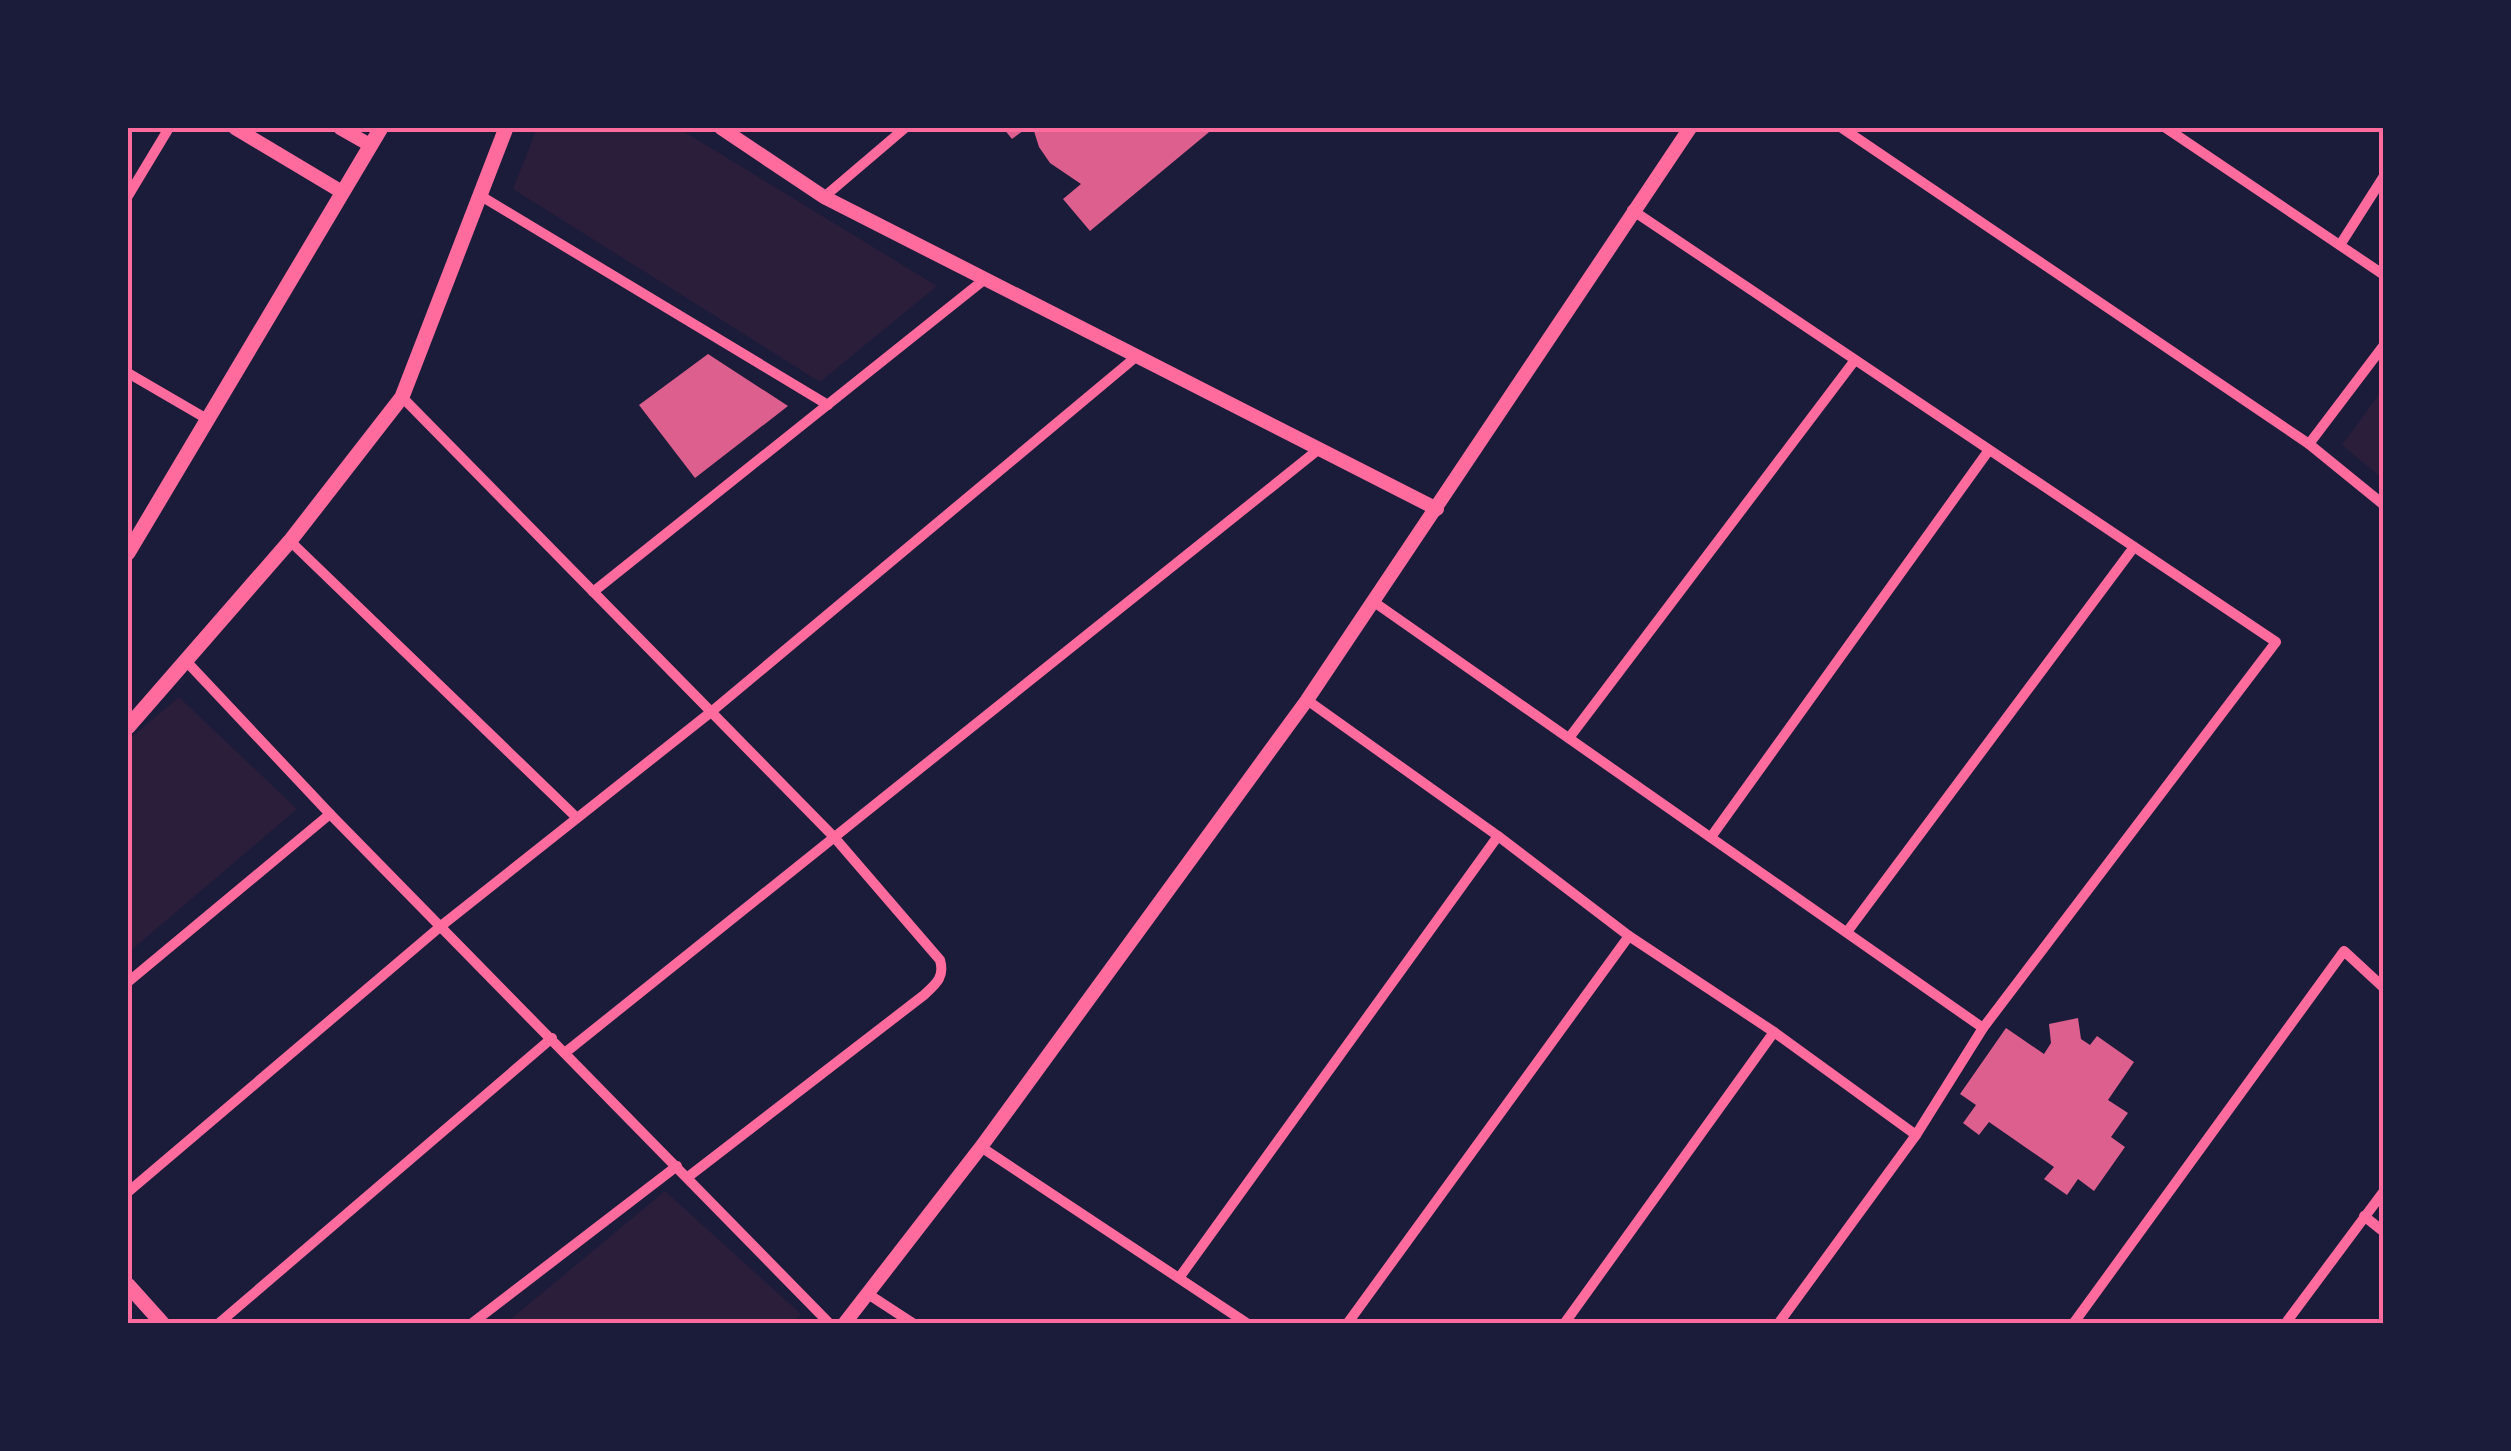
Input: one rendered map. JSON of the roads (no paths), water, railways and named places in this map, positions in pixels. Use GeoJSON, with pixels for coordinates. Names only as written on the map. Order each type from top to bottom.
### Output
{"type":"FeatureCollection","features":[{"type":"Feature","properties":{"kind":"main road"},"geometry":{"type":"LineString","coordinates":[[128,553],[381,128]]}},
{"type":"Feature","properties":{"kind":"main road"},"geometry":{"type":"LineString","coordinates":[[128,727],[290,541],[402,397],[506,128]]}},
{"type":"Feature","properties":{"kind":"main road"},"geometry":{"type":"LineString","coordinates":[[128,1286],[163,1324]]}},
{"type":"Feature","properties":{"kind":"street"},"geometry":{"type":"LineString","coordinates":[[128,196],[169,128]]}},
{"type":"Feature","properties":{"kind":"street"},"geometry":{"type":"LineString","coordinates":[[235,128],[342,192]]}},
{"type":"Feature","properties":{"kind":"street"},"geometry":{"type":"LineString","coordinates":[[340,128],[370,145]]}},
{"type":"Feature","properties":{"kind":"street"},"geometry":{"type":"LineString","coordinates":[[721,128],[824,197],[1436,509]]}},
{"type":"Feature","properties":{"kind":"street"},"geometry":{"type":"LineString","coordinates":[[824,197],[906,128]]}},
{"type":"Feature","properties":{"kind":"street"},"geometry":{"type":"LineString","coordinates":[[844,1324],[981,1147],[1307,700],[1690,128]]}},
{"type":"Feature","properties":{"kind":"street"},"geometry":{"type":"LineString","coordinates":[[1842,128],[2309,444],[2384,506]]}},
{"type":"Feature","properties":{"kind":"street"},"geometry":{"type":"LineString","coordinates":[[2166,128],[2384,275]]}},
{"type":"Feature","properties":{"kind":"street"},"geometry":{"type":"LineString","coordinates":[[2340,245],[2384,176]]}},
{"type":"Feature","properties":{"kind":"street"},"geometry":{"type":"LineString","coordinates":[[480,196],[828,404]]}},
{"type":"Feature","properties":{"kind":"street"},"geometry":{"type":"LineString","coordinates":[[1632,210],[2276,642],[1984,1028],[1916,1135],[1778,1324]]}},
{"type":"Feature","properties":{"kind":"street"},"geometry":{"type":"LineString","coordinates":[[593,592],[985,279]]}},
{"type":"Feature","properties":{"kind":"street"},"geometry":{"type":"LineString","coordinates":[[2309,444],[2384,346]]}},
{"type":"Feature","properties":{"kind":"street"},"geometry":{"type":"LineString","coordinates":[[128,1192],[442,926],[711,712],[1137,356]]}},
{"type":"Feature","properties":{"kind":"street"},"geometry":{"type":"LineString","coordinates":[[1569,738],[1855,360]]}},
{"type":"Feature","properties":{"kind":"street"},"geometry":{"type":"LineString","coordinates":[[128,373],[207,419]]}},
{"type":"Feature","properties":{"kind":"street"},"geometry":{"type":"LineString","coordinates":[[402,397],[834,837],[940,960],[943,970],[939,981],[688,1176]]}},
{"type":"Feature","properties":{"kind":"street"},"geometry":{"type":"LineString","coordinates":[[566,1052],[1319,449]]}},
{"type":"Feature","properties":{"kind":"street"},"geometry":{"type":"LineString","coordinates":[[1711,837],[1989,450]]}},
{"type":"Feature","properties":{"kind":"street"},"geometry":{"type":"LineString","coordinates":[[290,541],[576,817]]}},
{"type":"Feature","properties":{"kind":"street"},"geometry":{"type":"LineString","coordinates":[[1847,932],[2134,547]]}},
{"type":"Feature","properties":{"kind":"street"},"geometry":{"type":"LineString","coordinates":[[1374,602],[1984,1028]]}},
{"type":"Feature","properties":{"kind":"street"},"geometry":{"type":"LineString","coordinates":[[186,660],[330,814],[830,1324]]}},
{"type":"Feature","properties":{"kind":"street"},"geometry":{"type":"LineString","coordinates":[[1307,700],[1498,836],[1629,936],[1774,1032],[1916,1135]]}},
{"type":"Feature","properties":{"kind":"street"},"geometry":{"type":"LineString","coordinates":[[128,982],[330,814]]}},
{"type":"Feature","properties":{"kind":"street"},"geometry":{"type":"LineString","coordinates":[[1179,1278],[1498,836]]}},
{"type":"Feature","properties":{"kind":"street"},"geometry":{"type":"LineString","coordinates":[[1346,1324],[1629,936]]}},
{"type":"Feature","properties":{"kind":"street"},"geometry":{"type":"LineString","coordinates":[[2073,1324],[2344,951],[2384,988]]}},
{"type":"Feature","properties":{"kind":"street"},"geometry":{"type":"LineString","coordinates":[[1564,1324],[1774,1032]]}},
{"type":"Feature","properties":{"kind":"street"},"geometry":{"type":"LineString","coordinates":[[218,1324],[552,1038]]}},
{"type":"Feature","properties":{"kind":"street"},"geometry":{"type":"LineString","coordinates":[[981,1147],[1248,1324]]}},
{"type":"Feature","properties":{"kind":"street"},"geometry":{"type":"LineString","coordinates":[[471,1324],[677,1166]]}},
{"type":"Feature","properties":{"kind":"street"},"geometry":{"type":"LineString","coordinates":[[2285,1324],[2384,1190]]}},
{"type":"Feature","properties":{"kind":"street"},"geometry":{"type":"LineString","coordinates":[[2364,1216],[2384,1232]]}},
{"type":"Feature","properties":{"kind":"street"},"geometry":{"type":"LineString","coordinates":[[868,1294],[914,1324]]}}]}
